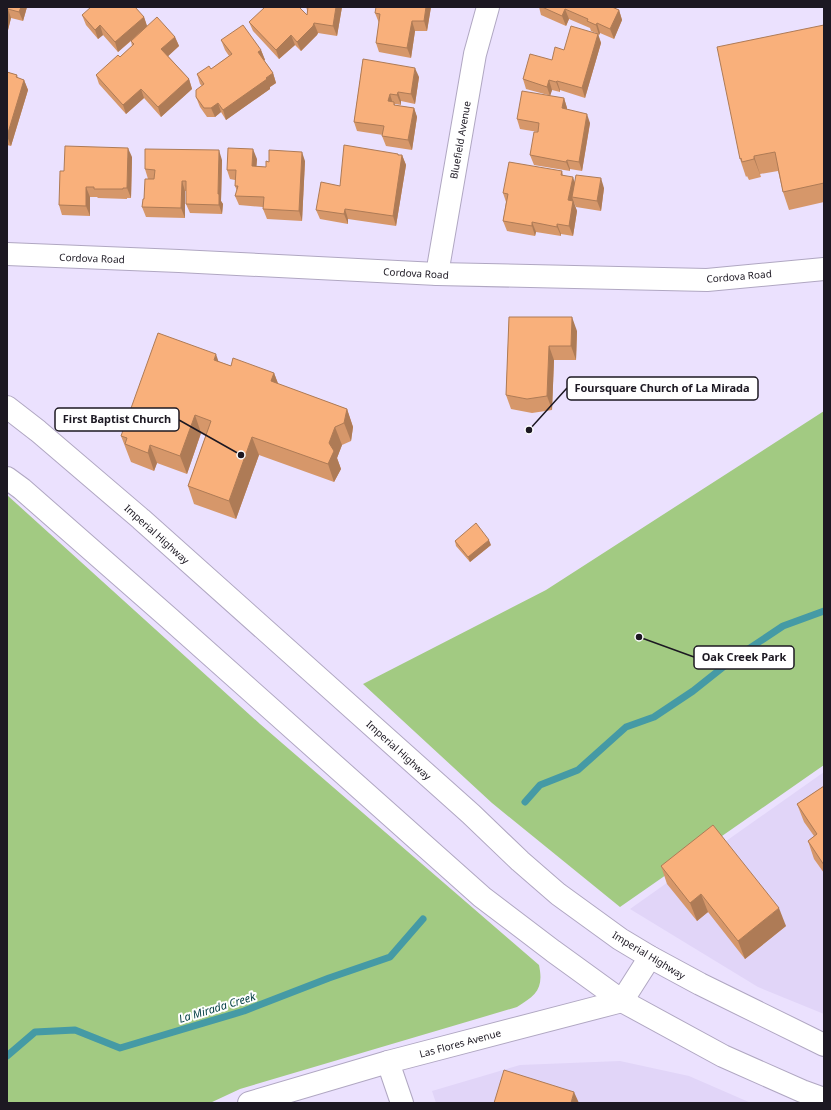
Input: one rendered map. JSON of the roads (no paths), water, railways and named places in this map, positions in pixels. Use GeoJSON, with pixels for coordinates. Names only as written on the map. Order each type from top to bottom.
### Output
{"type":"FeatureCollection","features":[{"type":"Feature","properties":{"kind":"main road","name":"Bluefield Avenue"},"geometry":{"type":"LineString","coordinates":[[437,274],[475,54],[488,7]]}},
{"type":"Feature","properties":{"kind":"main road","name":"Cordova Road"},"geometry":{"type":"LineString","coordinates":[[7,254],[437,274],[707,280],[824,268]]}},
{"type":"Feature","properties":{"kind":"main road","name":"Imperial Highway"},"geometry":{"type":"LineString","coordinates":[[7,407],[38,431],[140,519],[563,898],[620,939],[650,957],[700,984],[824,1045]]}},
{"type":"Feature","properties":{"kind":"main road"},"geometry":{"type":"LineString","coordinates":[[7,478],[22,489],[169,618],[482,898],[622,1001],[800,1097],[824,1099]]}},
{"type":"Feature","properties":{"kind":"main road"},"geometry":{"type":"LineString","coordinates":[[622,1001],[650,957]]}},
{"type":"Feature","properties":{"kind":"main road","name":"Las Flores Avenue"},"geometry":{"type":"LineString","coordinates":[[249,1103],[388,1062],[622,1001]]}},
{"type":"Feature","properties":{"kind":"main road"},"geometry":{"type":"LineString","coordinates":[[388,1062],[402,1103]]}},
{"type":"Feature","properties":{"kind":"waterway","name":"La Mirada Creek"},"geometry":{"type":"LineString","coordinates":[[525,802],[540,785],[578,770],[626,727],[654,717],[693,691],[732,660],[783,626],[824,611]]}},
{"type":"Feature","properties":{"kind":"waterway","name":"La Mirada Creek"},"geometry":{"type":"LineString","coordinates":[[7,1056],[35,1032],[75,1030],[120,1048],[244,1011],[329,978],[390,957],[423,919]]}},
{"type":"Feature","properties":{"kind":"place","name":"Foursquare Church of La Mirada"},"geometry":{"type":"Point","coordinates":[529,430]}},
{"type":"Feature","properties":{"kind":"place","name":"First Baptist Church"},"geometry":{"type":"Point","coordinates":[241,455]}},
{"type":"Feature","properties":{"kind":"place","name":"Oak Creek Park"},"geometry":{"type":"Point","coordinates":[639,637]}}]}
